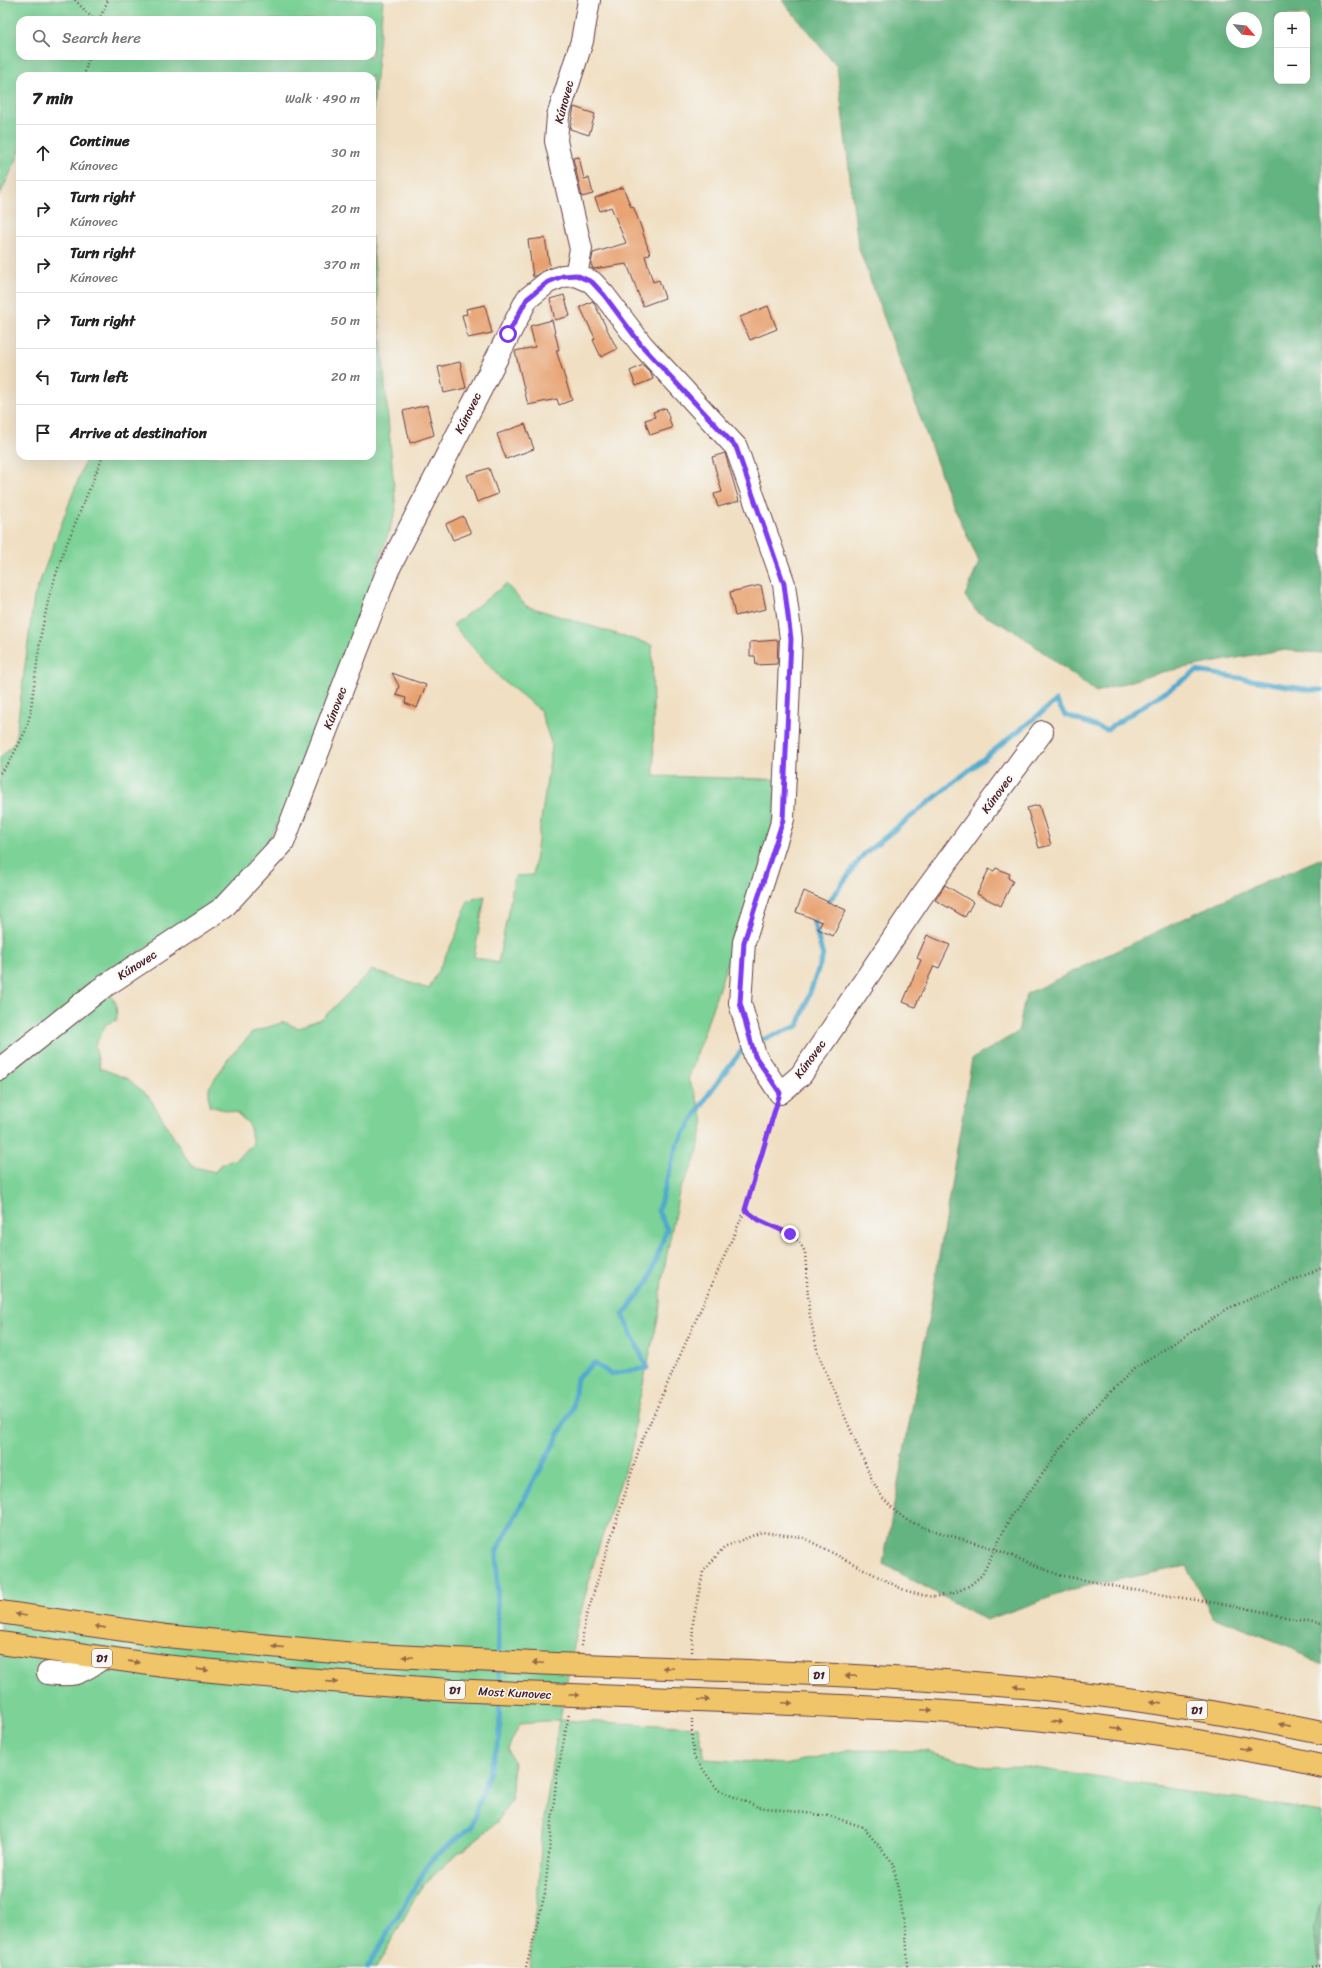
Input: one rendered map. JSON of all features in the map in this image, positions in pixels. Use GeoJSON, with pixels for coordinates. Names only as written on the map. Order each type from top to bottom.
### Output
{"type":"FeatureCollection","features":[{"type":"Feature","properties":{"kind":"highway","name":"D1"},"geometry":{"type":"LineString","coordinates":[[0,1612],[166,1636],[355,1654],[540,1664],[749,1671],[922,1680],[1072,1692],[1236,1716],[1322,1734]]}},
{"type":"Feature","properties":{"kind":"highway","name":"D1"},"geometry":{"type":"LineString","coordinates":[[0,1643],[103,1658]]}},
{"type":"Feature","properties":{"kind":"highway","name":"Most Kunovec"},"geometry":{"type":"LineString","coordinates":[[103,1658],[268,1677],[449,1690],[948,1712],[1078,1724],[1164,1735],[1322,1764]]}},
{"type":"Feature","properties":{"kind":"street","name":"Kúnovec"},"geometry":{"type":"LineString","coordinates":[[0,1069],[99,990],[223,908],[283,843],[388,570],[508,334],[527,299],[548,282],[563,276],[576,275],[581,249],[556,141],[558,116],[582,41],[588,0]]}},
{"type":"Feature","properties":{"kind":"street"},"geometry":{"type":"LineString","coordinates":[[576,275],[592,282],[604,295],[642,346],[736,447],[784,584],[791,639],[783,820],[744,942],[740,1003],[755,1056],[780,1093]]}},
{"type":"Feature","properties":{"kind":"street","name":"Kúnovec"},"geometry":{"type":"LineString","coordinates":[[780,1093],[801,1075],[921,897],[1042,732]]}},
{"type":"Feature","properties":{"kind":"street"},"geometry":{"type":"LineString","coordinates":[[48,1674],[67,1676],[74,1675],[103,1658]]}},
{"type":"Feature","properties":{"kind":"path"},"geometry":{"type":"LineString","coordinates":[[75,0],[90,16]]}},
{"type":"Feature","properties":{"kind":"path"},"geometry":{"type":"LineString","coordinates":[[101,16],[108,0]]}},
{"type":"Feature","properties":{"kind":"path"},"geometry":{"type":"LineString","coordinates":[[85,72],[88,60]]}},
{"type":"Feature","properties":{"kind":"path"},"geometry":{"type":"LineString","coordinates":[[0,773],[10,761],[25,732],[30,715],[41,634],[49,598],[64,554],[101,460]]}},
{"type":"Feature","properties":{"kind":"path"},"geometry":{"type":"LineString","coordinates":[[581,1649],[586,1618],[641,1443],[745,1210],[780,1093]]}},
{"type":"Feature","properties":{"kind":"path"},"geometry":{"type":"LineString","coordinates":[[745,1210],[759,1220],[790,1234],[800,1243],[805,1252],[809,1312],[818,1354],[867,1471],[883,1498],[896,1512],[907,1520],[924,1528],[996,1549],[1059,1575],[1150,1593],[1236,1606],[1322,1625]]}},
{"type":"Feature","properties":{"kind":"path"},"geometry":{"type":"LineString","coordinates":[[996,1549],[1010,1518],[1083,1419],[1135,1368],[1229,1308],[1322,1268]]}},
{"type":"Feature","properties":{"kind":"path"},"geometry":{"type":"LineString","coordinates":[[526,1968],[545,1893],[556,1781],[569,1711]]}},
{"type":"Feature","properties":{"kind":"path"},"geometry":{"type":"LineString","coordinates":[[1311,1967],[1322,1967]]}},
{"type":"Feature","properties":{"kind":"green space"},"geometry":{"type":"Polygon","coordinates":[[[0,0],[383,0],[376,77],[376,72],[16,72],[16,161],[0,195],[0,0]]]}},
{"type":"Feature","properties":{"kind":"green space"},"geometry":{"type":"Polygon","coordinates":[[[782,0],[1322,0],[1322,653],[1280,650],[1162,672],[1096,692],[1015,631],[977,612],[965,596],[979,562],[946,488],[858,246],[837,67],[782,0]]]}},
{"type":"Feature","properties":{"kind":"green space"},"geometry":{"type":"Polygon","coordinates":[[[376,282],[396,510],[326,721],[275,829],[254,864],[222,896],[98,980],[116,1003],[117,1020],[106,1024],[95,1046],[100,1068],[128,1079],[150,1098],[191,1166],[215,1172],[221,1164],[236,1159],[253,1144],[249,1124],[237,1113],[209,1106],[209,1088],[228,1059],[253,1032],[284,1022],[298,1028],[323,1018],[372,970],[429,989],[456,935],[468,900],[485,896],[474,957],[498,963],[515,876],[533,875],[552,746],[540,710],[500,678],[453,625],[506,584],[526,606],[652,645],[654,776],[799,780],[725,970],[688,1080],[695,1093],[704,1121],[696,1158],[679,1192],[662,1280],[659,1314],[635,1419],[634,1442],[595,1558],[575,1635],[560,1720],[698,1727],[705,1759],[784,1764],[852,1750],[926,1751],[987,1767],[1023,1766],[1322,1812],[1322,1902],[1313,1930],[1322,1968],[529,1968],[537,1903],[542,1832],[559,1720],[520,1723],[508,1749],[514,1763],[511,1800],[496,1823],[448,1862],[422,1886],[376,1968],[0,1968],[0,758],[15,742],[34,597],[85,460],[376,460],[376,282]]]}},
{"type":"Feature","properties":{"kind":"green space"},"geometry":{"type":"Polygon","coordinates":[[[1322,858],[1322,1666],[1293,1648],[1213,1617],[1187,1566],[1077,1588],[986,1620],[883,1564],[927,1328],[972,1059],[1018,1032],[1026,994],[1221,901],[1322,858]]]}},
{"type":"Feature","properties":{"kind":"green space"},"geometry":{"type":"Polygon","coordinates":[[[1322,1902],[1322,1962],[1313,1930],[1322,1902]]]}},
{"type":"Feature","properties":{"kind":"building"},"geometry":{"type":"Polygon","coordinates":[[[574,107],[595,114],[589,135],[570,129],[574,107]]]}},
{"type":"Feature","properties":{"kind":"building"},"geometry":{"type":"Polygon","coordinates":[[[579,157],[584,179],[589,178],[593,194],[582,197],[573,158],[579,157]]]}},
{"type":"Feature","properties":{"kind":"building"},"geometry":{"type":"Polygon","coordinates":[[[623,187],[631,207],[633,206],[650,254],[645,256],[653,282],[659,280],[665,298],[643,306],[627,264],[593,269],[591,264],[593,253],[626,243],[611,207],[600,211],[595,198],[623,187]]]}},
{"type":"Feature","properties":{"kind":"building"},"geometry":{"type":"Polygon","coordinates":[[[545,238],[550,268],[533,277],[528,240],[545,238]]]}},
{"type":"Feature","properties":{"kind":"building"},"geometry":{"type":"Polygon","coordinates":[[[564,295],[570,316],[555,320],[550,299],[564,295]]]}},
{"type":"Feature","properties":{"kind":"building"},"geometry":{"type":"Polygon","coordinates":[[[593,301],[617,349],[601,357],[593,340],[595,338],[580,307],[593,301]]]}},
{"type":"Feature","properties":{"kind":"building"},"geometry":{"type":"Polygon","coordinates":[[[485,305],[492,333],[468,338],[462,315],[467,314],[466,309],[485,305]]]}},
{"type":"Feature","properties":{"kind":"building"},"geometry":{"type":"Polygon","coordinates":[[[768,306],[777,329],[750,340],[740,317],[768,306]]]}},
{"type":"Feature","properties":{"kind":"building"},"geometry":{"type":"Polygon","coordinates":[[[552,320],[559,350],[556,350],[572,400],[559,405],[557,399],[528,405],[515,351],[535,347],[530,326],[552,320]]]}},
{"type":"Feature","properties":{"kind":"building"},"geometry":{"type":"Polygon","coordinates":[[[460,362],[466,388],[444,393],[438,367],[460,362]]]}},
{"type":"Feature","properties":{"kind":"building"},"geometry":{"type":"Polygon","coordinates":[[[643,365],[650,372],[653,379],[636,386],[630,371],[643,365]]]}},
{"type":"Feature","properties":{"kind":"building"},"geometry":{"type":"Polygon","coordinates":[[[427,405],[434,435],[410,443],[403,411],[427,405]]]}},
{"type":"Feature","properties":{"kind":"building"},"geometry":{"type":"Polygon","coordinates":[[[666,408],[672,428],[650,435],[645,420],[655,417],[653,412],[666,408]]]}},
{"type":"Feature","properties":{"kind":"building"},"geometry":{"type":"Polygon","coordinates":[[[525,424],[534,449],[506,459],[497,434],[525,424]]]}},
{"type":"Feature","properties":{"kind":"building"},"geometry":{"type":"Polygon","coordinates":[[[725,453],[739,501],[718,507],[714,494],[722,492],[712,457],[725,453]]]}},
{"type":"Feature","properties":{"kind":"building"},"geometry":{"type":"Polygon","coordinates":[[[489,468],[498,494],[477,502],[467,475],[489,468]]]}},
{"type":"Feature","properties":{"kind":"building"},"geometry":{"type":"Polygon","coordinates":[[[463,516],[471,533],[453,540],[446,524],[463,516]]]}},
{"type":"Feature","properties":{"kind":"building"},"geometry":{"type":"Polygon","coordinates":[[[761,585],[766,609],[735,616],[730,592],[761,585]]]}},
{"type":"Feature","properties":{"kind":"building"},"geometry":{"type":"Polygon","coordinates":[[[778,640],[777,664],[756,665],[755,656],[750,656],[750,642],[778,640]]]}},
{"type":"Feature","properties":{"kind":"building"},"geometry":{"type":"Polygon","coordinates":[[[392,673],[426,685],[417,708],[405,703],[406,698],[396,695],[399,686],[392,673]]]}},
{"type":"Feature","properties":{"kind":"building"},"geometry":{"type":"Polygon","coordinates":[[[1039,805],[1051,845],[1039,848],[1027,808],[1039,805]]]}},
{"type":"Feature","properties":{"kind":"building"},"geometry":{"type":"Polygon","coordinates":[[[996,868],[1010,874],[1008,878],[1013,881],[1001,906],[977,894],[989,869],[994,871],[996,868]]]}},
{"type":"Feature","properties":{"kind":"building"},"geometry":{"type":"Polygon","coordinates":[[[945,885],[973,902],[965,917],[935,900],[945,885]]]}},
{"type":"Feature","properties":{"kind":"building"},"geometry":{"type":"Polygon","coordinates":[[[804,891],[846,910],[833,936],[818,929],[822,922],[796,912],[804,891]]]}},
{"type":"Feature","properties":{"kind":"building"},"geometry":{"type":"Polygon","coordinates":[[[927,935],[950,945],[939,968],[934,966],[915,1007],[903,1002],[921,960],[917,958],[927,935]]]}},
{"type":"Feature","properties":{"kind":"waterway"},"geometry":{"type":"LineString","coordinates":[[825,907],[864,854],[1056,701],[1065,715],[1106,730],[1197,671],[1311,690],[1322,690]]}},
{"type":"Feature","properties":{"kind":"waterway"},"geometry":{"type":"LineString","coordinates":[[756,1042],[798,1026],[823,956],[814,923],[819,915]]}},
{"type":"Feature","properties":{"kind":"waterway"},"geometry":{"type":"LineString","coordinates":[[498,1655],[497,1550],[573,1408],[577,1378],[594,1363],[611,1374],[647,1368],[623,1315],[648,1282],[667,1229],[658,1211],[677,1145],[710,1092],[746,1045]]}},
{"type":"Feature","properties":{"kind":"waterway"},"geometry":{"type":"LineString","coordinates":[[499,1665],[499,1687]]}},
{"type":"Feature","properties":{"kind":"waterway"},"geometry":{"type":"LineString","coordinates":[[367,1968],[431,1860],[471,1827],[500,1738],[499,1697]]}},
{"type":"Feature","properties":{"kind":"route"},"geometry":{"type":"LineString","coordinates":[[508,334],[527,299],[548,282],[563,276],[576,275],[592,282],[604,295],[642,346],[736,447],[784,584],[791,639],[783,820],[744,942],[740,1003],[755,1056],[780,1093],[745,1210],[759,1220],[790,1234]]}}]}
